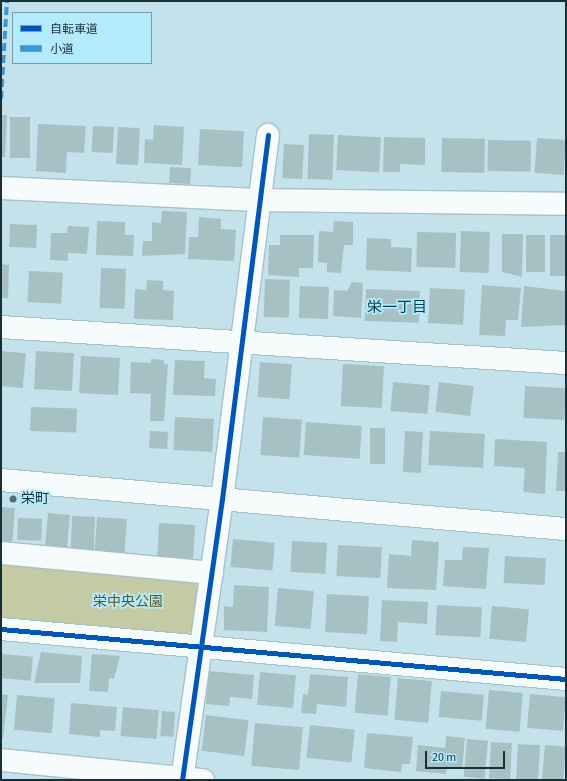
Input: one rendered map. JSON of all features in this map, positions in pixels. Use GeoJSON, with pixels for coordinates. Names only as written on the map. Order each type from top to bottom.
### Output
{"type":"FeatureCollection","features":[{"type":"Feature","properties":{"kind":"street"},"geometry":{"type":"LineString","coordinates":[[1,760],[189,779],[201,648],[222,499],[240,342],[268,135]]}},
{"type":"Feature","properties":{"kind":"street"},"geometry":{"type":"LineString","coordinates":[[1,188],[258,200],[566,204]]}},
{"type":"Feature","properties":{"kind":"street"},"geometry":{"type":"LineString","coordinates":[[1,327],[566,363]]}},
{"type":"Feature","properties":{"kind":"street"},"geometry":{"type":"LineString","coordinates":[[1,480],[566,529]]}},
{"type":"Feature","properties":{"kind":"street"},"geometry":{"type":"LineString","coordinates":[[1,553],[212,573]]}},
{"type":"Feature","properties":{"kind":"street"},"geometry":{"type":"LineString","coordinates":[[1,629],[201,648],[566,679]]}},
{"type":"Feature","properties":{"kind":"green space","name":"栄中央公園"},"geometry":{"type":"Polygon","coordinates":[[[1,560],[199,578],[195,626],[184,638],[1,621],[1,560]]]}},
{"type":"Feature","properties":{"kind":"building"},"geometry":{"type":"Polygon","coordinates":[[[1,115],[7,115],[5,157],[1,157],[1,115]]]}},
{"type":"Feature","properties":{"kind":"building"},"geometry":{"type":"Polygon","coordinates":[[[10,117],[30,117],[30,158],[10,158],[10,117]]]}},
{"type":"Feature","properties":{"kind":"building"},"geometry":{"type":"Polygon","coordinates":[[[38,124],[86,126],[84,153],[67,152],[66,173],[36,171],[38,124]]]}},
{"type":"Feature","properties":{"kind":"building"},"geometry":{"type":"Polygon","coordinates":[[[154,125],[184,127],[182,165],[144,163],[145,139],[153,140],[154,125]]]}},
{"type":"Feature","properties":{"kind":"building"},"geometry":{"type":"Polygon","coordinates":[[[93,126],[114,127],[113,153],[92,152],[93,126]]]}},
{"type":"Feature","properties":{"kind":"building"},"geometry":{"type":"Polygon","coordinates":[[[118,127],[140,128],[138,165],[116,164],[118,127]]]}},
{"type":"Feature","properties":{"kind":"building"},"geometry":{"type":"Polygon","coordinates":[[[200,129],[244,131],[242,167],[198,165],[200,129]]]}},
{"type":"Feature","properties":{"kind":"building"},"geometry":{"type":"Polygon","coordinates":[[[309,134],[334,135],[332,180],[307,179],[309,134]]]}},
{"type":"Feature","properties":{"kind":"building"},"geometry":{"type":"Polygon","coordinates":[[[338,135],[381,137],[379,172],[336,170],[338,135]]]}},
{"type":"Feature","properties":{"kind":"building"},"geometry":{"type":"Polygon","coordinates":[[[384,137],[425,138],[425,165],[400,164],[400,172],[383,172],[384,137]]]}},
{"type":"Feature","properties":{"kind":"building"},"geometry":{"type":"Polygon","coordinates":[[[442,138],[485,139],[484,173],[441,172],[442,138]]]}},
{"type":"Feature","properties":{"kind":"building"},"geometry":{"type":"Polygon","coordinates":[[[537,138],[566,140],[563,175],[535,173],[537,138]]]}},
{"type":"Feature","properties":{"kind":"building"},"geometry":{"type":"Polygon","coordinates":[[[488,140],[531,141],[530,172],[487,171],[488,140]]]}},
{"type":"Feature","properties":{"kind":"building"},"geometry":{"type":"Polygon","coordinates":[[[284,144],[304,145],[302,179],[282,178],[284,144]]]}},
{"type":"Feature","properties":{"kind":"building"},"geometry":{"type":"Polygon","coordinates":[[[170,167],[191,168],[190,184],[169,183],[170,167]]]}},
{"type":"Feature","properties":{"kind":"building"},"geometry":{"type":"Polygon","coordinates":[[[162,211],[187,212],[185,254],[142,256],[143,241],[152,241],[152,222],[161,223],[162,211]]]}},
{"type":"Feature","properties":{"kind":"building"},"geometry":{"type":"Polygon","coordinates":[[[199,217],[221,219],[221,229],[236,230],[234,261],[188,259],[189,237],[198,237],[199,217]]]}},
{"type":"Feature","properties":{"kind":"building"},"geometry":{"type":"Polygon","coordinates":[[[97,221],[125,222],[125,235],[134,235],[133,256],[96,255],[97,221]]]}},
{"type":"Feature","properties":{"kind":"building"},"geometry":{"type":"Polygon","coordinates":[[[334,221],[353,222],[353,245],[344,245],[341,273],[327,272],[327,263],[318,262],[319,231],[333,232],[334,221]]]}},
{"type":"Feature","properties":{"kind":"building"},"geometry":{"type":"Polygon","coordinates":[[[10,224],[37,225],[36,248],[9,247],[10,224]]]}},
{"type":"Feature","properties":{"kind":"building"},"geometry":{"type":"Polygon","coordinates":[[[68,226],[89,227],[87,254],[68,253],[68,261],[50,260],[51,233],[67,233],[68,226]]]}},
{"type":"Feature","properties":{"kind":"building"},"geometry":{"type":"Polygon","coordinates":[[[461,231],[490,232],[489,273],[460,272],[461,231]]]}},
{"type":"Feature","properties":{"kind":"building"},"geometry":{"type":"Polygon","coordinates":[[[417,232],[456,233],[455,268],[416,267],[417,232]]]}},
{"type":"Feature","properties":{"kind":"building"},"geometry":{"type":"Polygon","coordinates":[[[502,234],[523,234],[522,277],[502,272],[502,234]]]}},
{"type":"Feature","properties":{"kind":"building"},"geometry":{"type":"Polygon","coordinates":[[[280,235],[314,235],[313,268],[299,268],[299,277],[268,275],[269,245],[280,245],[280,235]]]}},
{"type":"Feature","properties":{"kind":"building"},"geometry":{"type":"Polygon","coordinates":[[[526,235],[545,235],[545,272],[526,272],[526,235]]]}},
{"type":"Feature","properties":{"kind":"building"},"geometry":{"type":"Polygon","coordinates":[[[550,235],[566,235],[566,276],[550,276],[550,235]]]}},
{"type":"Feature","properties":{"kind":"building"},"geometry":{"type":"Polygon","coordinates":[[[367,238],[391,239],[391,247],[412,248],[411,272],[366,270],[367,238]]]}},
{"type":"Feature","properties":{"kind":"building"},"geometry":{"type":"Polygon","coordinates":[[[1,264],[9,265],[8,298],[1,298],[1,264]]]}},
{"type":"Feature","properties":{"kind":"building"},"geometry":{"type":"Polygon","coordinates":[[[101,268],[126,269],[125,309],[100,308],[101,268]]]}},
{"type":"Feature","properties":{"kind":"building"},"geometry":{"type":"Polygon","coordinates":[[[29,271],[63,273],[61,304],[27,302],[29,271]]]}},
{"type":"Feature","properties":{"kind":"building"},"geometry":{"type":"Polygon","coordinates":[[[265,279],[290,280],[289,318],[264,317],[265,279]]]}},
{"type":"Feature","properties":{"kind":"building"},"geometry":{"type":"Polygon","coordinates":[[[147,280],[163,281],[163,290],[174,291],[173,320],[134,319],[135,289],[146,290],[147,280]]]}},
{"type":"Feature","properties":{"kind":"building"},"geometry":{"type":"Polygon","coordinates":[[[352,282],[363,283],[361,318],[333,316],[334,290],[347,291],[352,282]]]}},
{"type":"Feature","properties":{"kind":"building"},"geometry":{"type":"Polygon","coordinates":[[[482,285],[521,288],[518,320],[506,320],[505,336],[479,335],[482,285]]]}},
{"type":"Feature","properties":{"kind":"building"},"geometry":{"type":"Polygon","coordinates":[[[300,286],[329,287],[328,319],[299,318],[300,286]]]}},
{"type":"Feature","properties":{"kind":"building"},"geometry":{"type":"Polygon","coordinates":[[[524,286],[566,291],[566,325],[521,327],[524,286]]]}},
{"type":"Feature","properties":{"kind":"building"},"geometry":{"type":"Polygon","coordinates":[[[430,288],[465,290],[463,325],[428,323],[430,288]]]}},
{"type":"Feature","properties":{"kind":"building"},"geometry":{"type":"Polygon","coordinates":[[[366,289],[420,291],[419,323],[365,321],[366,289]]]}},
{"type":"Feature","properties":{"kind":"building"},"geometry":{"type":"Polygon","coordinates":[[[1,351],[26,353],[23,388],[1,386],[1,351]]]}},
{"type":"Feature","properties":{"kind":"building"},"geometry":{"type":"Polygon","coordinates":[[[36,351],[74,353],[72,391],[34,389],[36,351]]]}},
{"type":"Feature","properties":{"kind":"building"},"geometry":{"type":"Polygon","coordinates":[[[81,356],[120,358],[118,395],[79,393],[81,356]]]}},
{"type":"Feature","properties":{"kind":"building"},"geometry":{"type":"Polygon","coordinates":[[[151,359],[164,360],[164,364],[168,364],[164,421],[150,421],[151,394],[130,393],[131,362],[151,363],[151,359]]]}},
{"type":"Feature","properties":{"kind":"building"},"geometry":{"type":"Polygon","coordinates":[[[175,360],[205,361],[204,378],[216,379],[215,396],[173,395],[175,360]]]}},
{"type":"Feature","properties":{"kind":"building"},"geometry":{"type":"Polygon","coordinates":[[[260,362],[292,364],[289,399],[258,397],[260,362]]]}},
{"type":"Feature","properties":{"kind":"building"},"geometry":{"type":"Polygon","coordinates":[[[343,364],[384,366],[382,408],[341,406],[343,364]]]}},
{"type":"Feature","properties":{"kind":"building"},"geometry":{"type":"Polygon","coordinates":[[[393,382],[430,385],[427,414],[390,411],[393,382]]]}},
{"type":"Feature","properties":{"kind":"building"},"geometry":{"type":"Polygon","coordinates":[[[439,382],[474,386],[470,416],[435,412],[439,382]]]}},
{"type":"Feature","properties":{"kind":"building"},"geometry":{"type":"Polygon","coordinates":[[[525,386],[566,388],[564,420],[523,418],[525,386]]]}},
{"type":"Feature","properties":{"kind":"building"},"geometry":{"type":"Polygon","coordinates":[[[31,407],[77,409],[76,433],[30,431],[31,407]]]}},
{"type":"Feature","properties":{"kind":"building"},"geometry":{"type":"Polygon","coordinates":[[[175,417],[214,419],[212,452],[173,450],[175,417]]]}},
{"type":"Feature","properties":{"kind":"building"},"geometry":{"type":"Polygon","coordinates":[[[263,417],[302,420],[299,458],[260,455],[263,417]]]}},
{"type":"Feature","properties":{"kind":"building"},"geometry":{"type":"Polygon","coordinates":[[[306,422],[362,426],[360,459],[304,455],[306,422]]]}},
{"type":"Feature","properties":{"kind":"building"},"geometry":{"type":"Polygon","coordinates":[[[370,428],[385,428],[385,464],[370,464],[370,428]]]}},
{"type":"Feature","properties":{"kind":"building"},"geometry":{"type":"Polygon","coordinates":[[[150,431],[168,432],[167,449],[149,448],[150,431]]]}},
{"type":"Feature","properties":{"kind":"building"},"geometry":{"type":"Polygon","coordinates":[[[405,431],[423,432],[421,473],[403,472],[405,431]]]}},
{"type":"Feature","properties":{"kind":"building"},"geometry":{"type":"Polygon","coordinates":[[[430,431],[485,434],[483,468],[428,465],[430,431]]]}},
{"type":"Feature","properties":{"kind":"building"},"geometry":{"type":"Polygon","coordinates":[[[495,439],[547,442],[545,494],[523,492],[525,468],[494,466],[495,439]]]}},
{"type":"Feature","properties":{"kind":"building"},"geometry":{"type":"Polygon","coordinates":[[[558,452],[566,452],[566,491],[556,491],[558,452]]]}},
{"type":"Feature","properties":{"kind":"building"},"geometry":{"type":"Polygon","coordinates":[[[1,507],[15,508],[12,545],[1,544],[1,507]]]}},
{"type":"Feature","properties":{"kind":"building"},"geometry":{"type":"Polygon","coordinates":[[[48,513],[70,515],[67,550],[45,548],[48,513]]]}},
{"type":"Feature","properties":{"kind":"building"},"geometry":{"type":"Polygon","coordinates":[[[72,516],[95,517],[94,552],[71,551],[72,516]]]}},
{"type":"Feature","properties":{"kind":"building"},"geometry":{"type":"Polygon","coordinates":[[[97,517],[127,519],[124,554],[95,552],[97,517]]]}},
{"type":"Feature","properties":{"kind":"building"},"geometry":{"type":"Polygon","coordinates":[[[18,518],[42,519],[41,541],[17,540],[18,518]]]}},
{"type":"Feature","properties":{"kind":"building"},"geometry":{"type":"Polygon","coordinates":[[[159,523],[195,525],[193,559],[157,557],[159,523]]]}},
{"type":"Feature","properties":{"kind":"building"},"geometry":{"type":"Polygon","coordinates":[[[233,539],[275,543],[272,571],[231,567],[233,539]]]}},
{"type":"Feature","properties":{"kind":"building"},"geometry":{"type":"Polygon","coordinates":[[[412,540],[439,542],[436,590],[387,588],[389,554],[411,556],[412,540]]]}},
{"type":"Feature","properties":{"kind":"building"},"geometry":{"type":"Polygon","coordinates":[[[292,541],[327,543],[325,574],[290,572],[292,541]]]}},
{"type":"Feature","properties":{"kind":"building"},"geometry":{"type":"Polygon","coordinates":[[[338,545],[382,547],[380,578],[336,576],[338,545]]]}},
{"type":"Feature","properties":{"kind":"building"},"geometry":{"type":"Polygon","coordinates":[[[463,547],[489,548],[486,589],[443,586],[445,560],[462,560],[463,547]]]}},
{"type":"Feature","properties":{"kind":"building"},"geometry":{"type":"Polygon","coordinates":[[[505,556],[546,558],[545,585],[504,583],[505,556]]]}},
{"type":"Feature","properties":{"kind":"building"},"geometry":{"type":"Polygon","coordinates":[[[234,585],[269,587],[267,632],[224,630],[224,606],[233,607],[234,585]]]}},
{"type":"Feature","properties":{"kind":"building"},"geometry":{"type":"Polygon","coordinates":[[[278,588],[314,591],[311,629],[275,626],[278,588]]]}},
{"type":"Feature","properties":{"kind":"building"},"geometry":{"type":"Polygon","coordinates":[[[327,594],[369,596],[367,634],[325,632],[327,594]]]}},
{"type":"Feature","properties":{"kind":"building"},"geometry":{"type":"Polygon","coordinates":[[[382,600],[428,602],[427,624],[398,622],[397,642],[380,641],[382,600]]]}},
{"type":"Feature","properties":{"kind":"building"},"geometry":{"type":"Polygon","coordinates":[[[437,605],[482,607],[480,637],[435,635],[437,605]]]}},
{"type":"Feature","properties":{"kind":"building"},"geometry":{"type":"Polygon","coordinates":[[[492,606],[529,609],[526,642],[489,639],[492,606]]]}},
{"type":"Feature","properties":{"kind":"building"},"geometry":{"type":"Polygon","coordinates":[[[41,652],[82,656],[80,683],[34,683],[41,652]]]}},
{"type":"Feature","properties":{"kind":"building"},"geometry":{"type":"Polygon","coordinates":[[[1,654],[33,657],[31,681],[1,678],[1,654]]]}},
{"type":"Feature","properties":{"kind":"building"},"geometry":{"type":"Polygon","coordinates":[[[92,654],[120,656],[114,679],[109,678],[108,692],[89,691],[92,654]]]}},
{"type":"Feature","properties":{"kind":"building"},"geometry":{"type":"Polygon","coordinates":[[[209,671],[254,675],[252,699],[230,697],[229,706],[206,704],[209,671]]]}},
{"type":"Feature","properties":{"kind":"building"},"geometry":{"type":"Polygon","coordinates":[[[260,672],[296,675],[293,708],[257,705],[260,672]]]}},
{"type":"Feature","properties":{"kind":"building"},"geometry":{"type":"Polygon","coordinates":[[[310,674],[348,677],[346,707],[317,704],[316,714],[301,713],[303,694],[308,695],[310,674]]]}},
{"type":"Feature","properties":{"kind":"building"},"geometry":{"type":"Polygon","coordinates":[[[358,674],[391,677],[387,716],[355,713],[358,674]]]}},
{"type":"Feature","properties":{"kind":"building"},"geometry":{"type":"Polygon","coordinates":[[[398,678],[432,681],[428,723],[394,720],[398,678]]]}},
{"type":"Feature","properties":{"kind":"building"},"geometry":{"type":"Polygon","coordinates":[[[489,690],[523,693],[519,732],[486,729],[489,690]]]}},
{"type":"Feature","properties":{"kind":"building"},"geometry":{"type":"Polygon","coordinates":[[[441,691],[484,695],[482,721],[439,717],[441,691]]]}},
{"type":"Feature","properties":{"kind":"building"},"geometry":{"type":"Polygon","coordinates":[[[1,694],[8,695],[3,738],[1,738],[1,694]]]}},
{"type":"Feature","properties":{"kind":"building"},"geometry":{"type":"Polygon","coordinates":[[[530,694],[566,697],[563,731],[527,728],[530,694]]]}},
{"type":"Feature","properties":{"kind":"building"},"geometry":{"type":"Polygon","coordinates":[[[17,695],[55,698],[52,733],[14,730],[17,695]]]}},
{"type":"Feature","properties":{"kind":"building"},"geometry":{"type":"Polygon","coordinates":[[[71,703],[117,707],[115,731],[100,730],[100,737],[69,734],[71,703]]]}},
{"type":"Feature","properties":{"kind":"building"},"geometry":{"type":"Polygon","coordinates":[[[123,707],[159,710],[156,739],[120,736],[123,707]]]}},
{"type":"Feature","properties":{"kind":"building"},"geometry":{"type":"Polygon","coordinates":[[[162,711],[175,712],[173,737],[160,736],[162,711]]]}},
{"type":"Feature","properties":{"kind":"building"},"geometry":{"type":"Polygon","coordinates":[[[206,715],[249,720],[244,756],[202,751],[206,715]]]}},
{"type":"Feature","properties":{"kind":"building"},"geometry":{"type":"Polygon","coordinates":[[[255,723],[303,727],[299,770],[251,766],[255,723]]]}},
{"type":"Feature","properties":{"kind":"building"},"geometry":{"type":"Polygon","coordinates":[[[310,725],[355,730],[351,763],[307,758],[310,725]]]}},
{"type":"Feature","properties":{"kind":"building"},"geometry":{"type":"Polygon","coordinates":[[[367,733],[413,737],[410,764],[402,764],[401,772],[364,768],[367,733]]]}},
{"type":"Feature","properties":{"kind":"building"},"geometry":{"type":"Polygon","coordinates":[[[446,736],[465,738],[462,769],[447,768],[446,774],[416,771],[418,745],[445,748],[446,736]]]}},
{"type":"Feature","properties":{"kind":"building"},"geometry":{"type":"Polygon","coordinates":[[[467,739],[488,741],[485,779],[464,777],[467,739]]]}},
{"type":"Feature","properties":{"kind":"building"},"geometry":{"type":"Polygon","coordinates":[[[491,742],[512,743],[510,779],[489,778],[491,742]]]}},
{"type":"Feature","properties":{"kind":"building"},"geometry":{"type":"Polygon","coordinates":[[[518,744],[540,745],[538,780],[516,779],[518,744]]]}},
{"type":"Feature","properties":{"kind":"building"},"geometry":{"type":"Polygon","coordinates":[[[545,745],[566,747],[563,780],[542,780],[545,745]]]}},
{"type":"Feature","properties":{"kind":"marked path"},"geometry":{"type":"LineString","coordinates":[[1,99],[7,1]]}},
{"type":"Feature","properties":{"kind":"cycle path"},"geometry":{"type":"LineString","coordinates":[[182,780],[222,499],[268,135]]}},
{"type":"Feature","properties":{"kind":"cycle path"},"geometry":{"type":"LineString","coordinates":[[1,629],[566,679]]}},
{"type":"Feature","properties":{"kind":"place","name":"栄町"},"geometry":{"type":"Point","coordinates":[13,499]}},
{"type":"Feature","properties":{"kind":"district","name":"栄一丁目"},"geometry":{"type":"Point","coordinates":[397,308]}}]}
